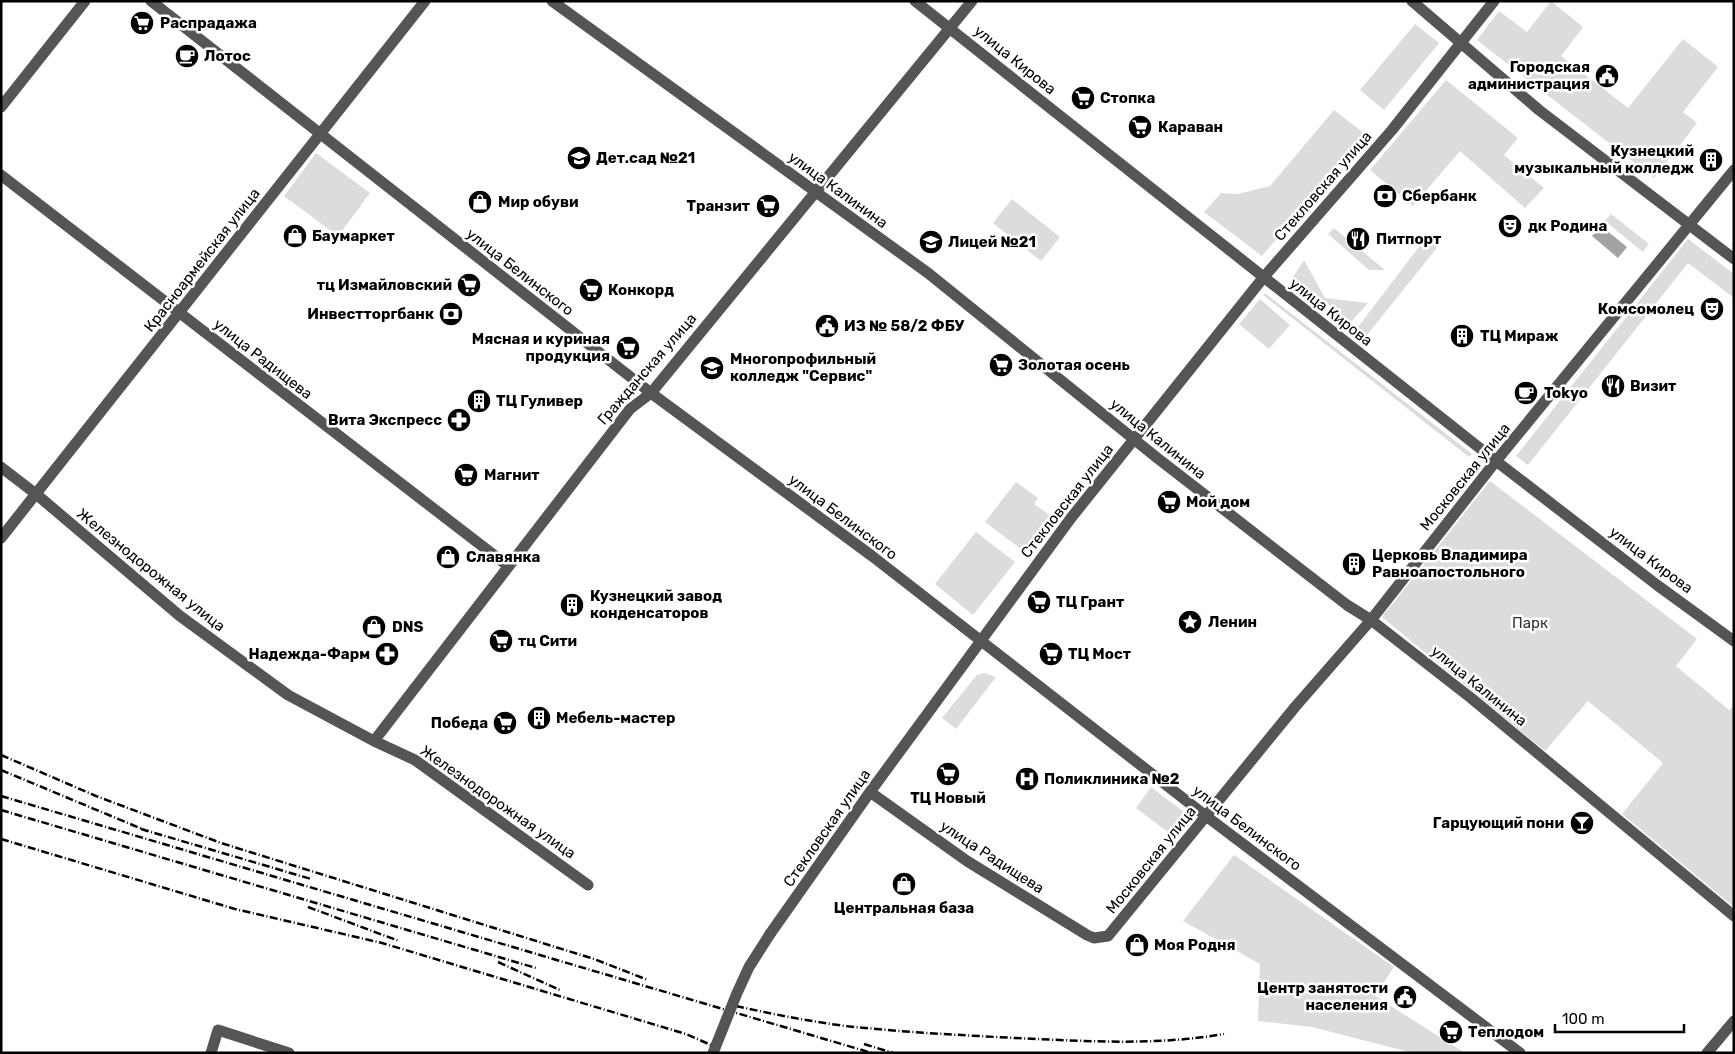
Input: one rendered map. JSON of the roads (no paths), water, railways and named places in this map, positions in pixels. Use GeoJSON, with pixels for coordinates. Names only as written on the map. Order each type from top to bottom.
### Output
{"type":"FeatureCollection","features":[{"type":"Feature","properties":{"kind":"street"},"geometry":{"type":"LineString","coordinates":[[1,107],[85,1]]}},
{"type":"Feature","properties":{"kind":"street","name":"улица Белинского"},"geometry":{"type":"LineString","coordinates":[[151,1],[651,393],[872,556],[1206,816],[1520,1053]]}},
{"type":"Feature","properties":{"kind":"street","name":"Красноармейская улица"},"geometry":{"type":"LineString","coordinates":[[1,538],[425,1]]}},
{"type":"Feature","properties":{"kind":"street","name":"улица Калинина"},"geometry":{"type":"LineString","coordinates":[[552,1],[928,273],[1134,439],[1347,605],[1371,620],[1471,698],[1734,916]]}},
{"type":"Feature","properties":{"kind":"street","name":"улица Кирова"},"geometry":{"type":"LineString","coordinates":[[916,1],[1496,461],[1657,585],[1734,641]]}},
{"type":"Feature","properties":{"kind":"street","name":"Гражданская улица"},"geometry":{"type":"LineString","coordinates":[[374,741],[630,409],[651,393],[972,1]]}},
{"type":"Feature","properties":{"kind":"street"},"geometry":{"type":"LineString","coordinates":[[1412,1],[1539,110],[1734,259]]}},
{"type":"Feature","properties":{"kind":"street","name":"Стекловская улица"},"geometry":{"type":"LineString","coordinates":[[714,1053],[736,993],[749,967],[770,934],[870,792],[1065,525],[1263,278],[1392,130],[1494,1]]}},
{"type":"Feature","properties":{"kind":"street","name":"Московская улица"},"geometry":{"type":"LineString","coordinates":[[1101,938],[1108,936],[1112,932],[1295,707],[1371,620],[1496,461],[1734,170]]}},
{"type":"Feature","properties":{"kind":"street","name":"улица Радищева"},"geometry":{"type":"LineString","coordinates":[[1,175],[508,566]]}},
{"type":"Feature","properties":{"kind":"street","name":"Железнодорожная улица"},"geometry":{"type":"LineString","coordinates":[[1,467],[36,494],[180,616],[288,694],[374,741],[415,760],[588,885]]}},
{"type":"Feature","properties":{"kind":"street","name":"улица Радищева"},"geometry":{"type":"LineString","coordinates":[[870,792],[967,860],[1087,935],[1101,938]]}},
{"type":"Feature","properties":{"kind":"street"},"geometry":{"type":"LineString","coordinates":[[1707,1053],[1734,1021]]}},
{"type":"Feature","properties":{"kind":"street"},"geometry":{"type":"LineString","coordinates":[[211,1053],[218,1030],[289,1053]]}},
{"type":"Feature","properties":{"kind":"railway"},"geometry":{"type":"LineString","coordinates":[[1,755],[96,796],[221,843],[594,959],[648,980]]}},
{"type":"Feature","properties":{"kind":"railway"},"geometry":{"type":"LineString","coordinates":[[1,770],[147,831]]}},
{"type":"Feature","properties":{"kind":"railway"},"geometry":{"type":"LineString","coordinates":[[1,796],[872,1053]]}},
{"type":"Feature","properties":{"kind":"railway"},"geometry":{"type":"LineString","coordinates":[[1,810],[536,968]]}},
{"type":"Feature","properties":{"kind":"railway"},"geometry":{"type":"LineString","coordinates":[[141,829],[311,879]]}},
{"type":"Feature","properties":{"kind":"railway"},"geometry":{"type":"LineString","coordinates":[[1,839],[235,909],[382,943],[686,1034],[711,1045]]}},
{"type":"Feature","properties":{"kind":"railway"},"geometry":{"type":"LineString","coordinates":[[308,907],[399,941]]}},
{"type":"Feature","properties":{"kind":"railway"},"geometry":{"type":"LineString","coordinates":[[498,962],[560,990]]}},
{"type":"Feature","properties":{"kind":"railway"},"geometry":{"type":"LineString","coordinates":[[736,1006],[845,1026],[972,1036],[1120,1042],[1172,1040],[1224,1034]]}},
{"type":"Feature","properties":{"kind":"railway"},"geometry":{"type":"LineString","coordinates":[[864,1044],[893,1053]]}},
{"type":"Feature","properties":{"kind":"place","name":"Распрадажа"},"geometry":{"type":"Point","coordinates":[142,23]}},
{"type":"Feature","properties":{"kind":"place","name":"Лотос"},"geometry":{"type":"Point","coordinates":[187,56]}},
{"type":"Feature","properties":{"kind":"place","name":"Городская администрация"},"geometry":{"type":"Point","coordinates":[1607,76]}},
{"type":"Feature","properties":{"kind":"place","name":"Стопка"},"geometry":{"type":"Point","coordinates":[1083,98]}},
{"type":"Feature","properties":{"kind":"place","name":"Караван"},"geometry":{"type":"Point","coordinates":[1140,127]}},
{"type":"Feature","properties":{"kind":"place","name":"Дет.сад №21"},"geometry":{"type":"Point","coordinates":[579,158]}},
{"type":"Feature","properties":{"kind":"place","name":"Кузнецкий музыкальный колледж"},"geometry":{"type":"Point","coordinates":[1711,160]}},
{"type":"Feature","properties":{"kind":"place","name":"Сбербанк"},"geometry":{"type":"Point","coordinates":[1385,196]}},
{"type":"Feature","properties":{"kind":"place","name":"Мир обуви"},"geometry":{"type":"Point","coordinates":[480,202]}},
{"type":"Feature","properties":{"kind":"place","name":"Транзит"},"geometry":{"type":"Point","coordinates":[768,206]}},
{"type":"Feature","properties":{"kind":"place","name":"дк Родина"},"geometry":{"type":"Point","coordinates":[1510,226]}},
{"type":"Feature","properties":{"kind":"place","name":"Баумаркет"},"geometry":{"type":"Point","coordinates":[295,236]}},
{"type":"Feature","properties":{"kind":"place","name":"Питпорт"},"geometry":{"type":"Point","coordinates":[1358,239]}},
{"type":"Feature","properties":{"kind":"place","name":"Лицей №21"},"geometry":{"type":"Point","coordinates":[931,242]}},
{"type":"Feature","properties":{"kind":"place","name":"тц Измайловский"},"geometry":{"type":"Point","coordinates":[469,285]}},
{"type":"Feature","properties":{"kind":"place","name":"Конкорд"},"geometry":{"type":"Point","coordinates":[591,290]}},
{"type":"Feature","properties":{"kind":"place","name":"Комсомолец"},"geometry":{"type":"Point","coordinates":[1712,309]}},
{"type":"Feature","properties":{"kind":"place","name":"Инвестторгбанк"},"geometry":{"type":"Point","coordinates":[451,314]}},
{"type":"Feature","properties":{"kind":"place","name":"ИЗ № 58/2 ФБУ"},"geometry":{"type":"Point","coordinates":[827,326]}},
{"type":"Feature","properties":{"kind":"place","name":"ТЦ Мираж"},"geometry":{"type":"Point","coordinates":[1462,336]}},
{"type":"Feature","properties":{"kind":"place","name":"Мясная и куриная продукция"},"geometry":{"type":"Point","coordinates":[628,348]}},
{"type":"Feature","properties":{"kind":"place","name":"Золотая осень"},"geometry":{"type":"Point","coordinates":[1001,365]}},
{"type":"Feature","properties":{"kind":"place","name":"Многопрофильный колледж \"Сервис\""},"geometry":{"type":"Point","coordinates":[712,368]}},
{"type":"Feature","properties":{"kind":"place","name":"Визит"},"geometry":{"type":"Point","coordinates":[1613,386]}},
{"type":"Feature","properties":{"kind":"place","name":"Tokyo"},"geometry":{"type":"Point","coordinates":[1526,393]}},
{"type":"Feature","properties":{"kind":"place","name":"ТЦ Гуливер"},"geometry":{"type":"Point","coordinates":[479,401]}},
{"type":"Feature","properties":{"kind":"place","name":"Вита Экспресс"},"geometry":{"type":"Point","coordinates":[459,420]}},
{"type":"Feature","properties":{"kind":"place","name":"Магнит"},"geometry":{"type":"Point","coordinates":[466,475]}},
{"type":"Feature","properties":{"kind":"place","name":"Мой дом"},"geometry":{"type":"Point","coordinates":[1169,502]}},
{"type":"Feature","properties":{"kind":"place","name":"Славянка"},"geometry":{"type":"Point","coordinates":[448,557]}},
{"type":"Feature","properties":{"kind":"place","name":"Церковь Владимира Равноапостольного"},"geometry":{"type":"Point","coordinates":[1354,564]}},
{"type":"Feature","properties":{"kind":"place","name":"ТЦ Грант"},"geometry":{"type":"Point","coordinates":[1039,602]}},
{"type":"Feature","properties":{"kind":"place","name":"Кузнецкий завод конденсаторов"},"geometry":{"type":"Point","coordinates":[572,605]}},
{"type":"Feature","properties":{"kind":"place","name":"Ленин"},"geometry":{"type":"Point","coordinates":[1190,622]}},
{"type":"Feature","properties":{"kind":"place","name":"DNS"},"geometry":{"type":"Point","coordinates":[374,627]}},
{"type":"Feature","properties":{"kind":"place","name":"тц Сити"},"geometry":{"type":"Point","coordinates":[501,641]}},
{"type":"Feature","properties":{"kind":"place","name":"Надежда-Фарм"},"geometry":{"type":"Point","coordinates":[387,654]}},
{"type":"Feature","properties":{"kind":"place","name":"ТЦ Мост"},"geometry":{"type":"Point","coordinates":[1051,654]}},
{"type":"Feature","properties":{"kind":"place","name":"Мебель-мастер"},"geometry":{"type":"Point","coordinates":[539,718]}},
{"type":"Feature","properties":{"kind":"place","name":"Победа"},"geometry":{"type":"Point","coordinates":[505,723]}},
{"type":"Feature","properties":{"kind":"place","name":"ТЦ Новый"},"geometry":{"type":"Point","coordinates":[948,774]}},
{"type":"Feature","properties":{"kind":"place","name":"Поликлиника №2"},"geometry":{"type":"Point","coordinates":[1027,779]}},
{"type":"Feature","properties":{"kind":"place","name":"Гарцующий пони"},"geometry":{"type":"Point","coordinates":[1582,823]}},
{"type":"Feature","properties":{"kind":"place","name":"Центральная база"},"geometry":{"type":"Point","coordinates":[904,884]}},
{"type":"Feature","properties":{"kind":"place","name":"Моя Родня"},"geometry":{"type":"Point","coordinates":[1137,945]}},
{"type":"Feature","properties":{"kind":"place","name":"Центр занятости населения"},"geometry":{"type":"Point","coordinates":[1405,997]}},
{"type":"Feature","properties":{"kind":"place","name":"Теплодом"},"geometry":{"type":"Point","coordinates":[1451,1032]}},
{"type":"Feature","properties":{"kind":"park label","name":"Парк"},"geometry":{"type":"Point","coordinates":[1530,623]}}]}
